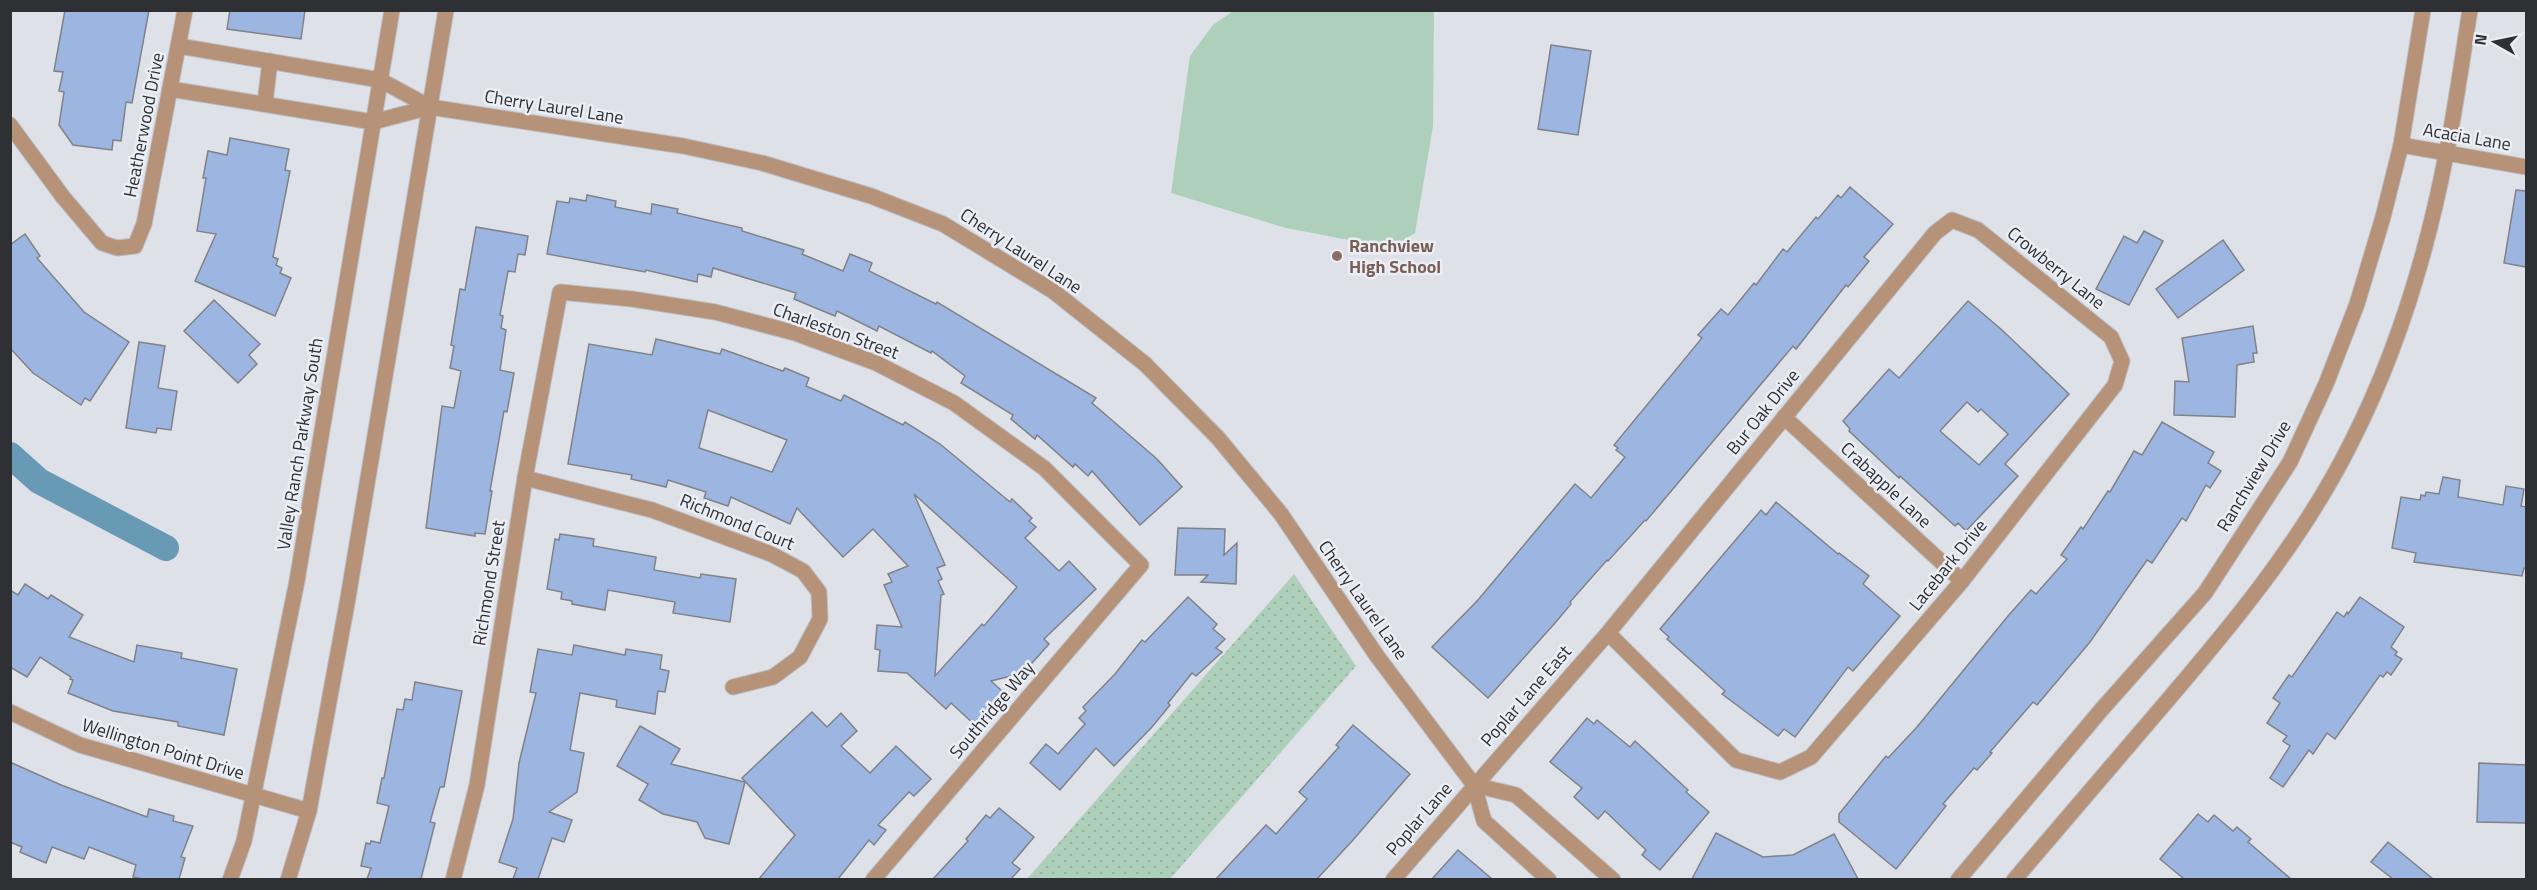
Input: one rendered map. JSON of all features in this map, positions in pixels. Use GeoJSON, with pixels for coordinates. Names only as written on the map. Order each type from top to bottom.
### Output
{"type":"FeatureCollection","features":[{"type":"Feature","properties":{"kind":"street","name":"Heatherwood Drive"},"geometry":{"type":"LineString","coordinates":[[10,125],[63,197],[102,243],[117,248],[135,246],[144,225],[184,10]]}},
{"type":"Feature","properties":{"kind":"street","name":"Valley Ranch Parkway South"},"geometry":{"type":"LineString","coordinates":[[230,879],[244,841],[254,797],[297,581],[392,10]]}},
{"type":"Feature","properties":{"kind":"street"},"geometry":{"type":"LineString","coordinates":[[288,879],[309,811],[348,598],[446,10]]}},
{"type":"Feature","properties":{"kind":"street","name":"Ranchview Drive"},"geometry":{"type":"LineString","coordinates":[[1958,879],[2102,709],[2205,593],[2290,462],[2326,384],[2357,304],[2384,217],[2401,145],[2423,10]]}},
{"type":"Feature","properties":{"kind":"street"},"geometry":{"type":"LineString","coordinates":[[2014,879],[2232,626],[2313,510],[2352,442],[2383,370],[2407,304],[2430,226],[2446,154],[2470,10]]}},
{"type":"Feature","properties":{"kind":"street","name":"Cherry Laurel Lane"},"geometry":{"type":"LineString","coordinates":[[179,46],[380,80],[430,107],[683,146],[762,163],[871,196],[943,224],[1053,291],[1145,364],[1218,438],[1281,514],[1377,656],[1474,785]]}},
{"type":"Feature","properties":{"kind":"street"},"geometry":{"type":"LineString","coordinates":[[265,103],[270,62]]}},
{"type":"Feature","properties":{"kind":"street"},"geometry":{"type":"LineString","coordinates":[[170,89],[373,122],[430,107]]}},
{"type":"Feature","properties":{"kind":"street","name":"Acacia Lane"},"geometry":{"type":"LineString","coordinates":[[2401,145],[2526,167]]}},
{"type":"Feature","properties":{"kind":"street","name":"Crowberry Lane"},"geometry":{"type":"LineString","coordinates":[[1952,220],[1978,230],[2111,337],[2122,361]]}},
{"type":"Feature","properties":{"kind":"street","name":"Bur Oak Drive"},"geometry":{"type":"LineString","coordinates":[[1608,633],[1935,233],[1952,220]]}},
{"type":"Feature","properties":{"kind":"street","name":"Richmond Street"},"geometry":{"type":"LineString","coordinates":[[453,879],[477,785],[525,478],[560,292]]}},
{"type":"Feature","properties":{"kind":"street","name":"Charleston Street"},"geometry":{"type":"LineString","coordinates":[[560,292],[633,299],[715,312],[795,333],[876,363],[954,403],[1044,468],[1141,565]]}},
{"type":"Feature","properties":{"kind":"street","name":"Lacebark Drive"},"geometry":{"type":"LineString","coordinates":[[1608,633],[1736,760],[1780,772],[1810,757],[1962,581],[2115,385],[2122,361]]}},
{"type":"Feature","properties":{"kind":"street","name":"Crabapple Lane"},"geometry":{"type":"LineString","coordinates":[[1784,417],[1962,581]]}},
{"type":"Feature","properties":{"kind":"street","name":"Richmond Court"},"geometry":{"type":"LineString","coordinates":[[525,478],[652,510],[771,554],[803,571],[819,592],[820,619],[800,657],[773,677],[733,687]]}},
{"type":"Feature","properties":{"kind":"street","name":"Southridge Way"},"geometry":{"type":"LineString","coordinates":[[873,879],[1141,565]]}},
{"type":"Feature","properties":{"kind":"street","name":"Poplar Lane East"},"geometry":{"type":"LineString","coordinates":[[1474,785],[1608,633]]}},
{"type":"Feature","properties":{"kind":"street","name":"Wellington Point Drive"},"geometry":{"type":"LineString","coordinates":[[10,712],[80,745],[309,811]]}},
{"type":"Feature","properties":{"kind":"street"},"geometry":{"type":"LineString","coordinates":[[1549,879],[1484,821],[1474,785],[1516,795],[1613,879]]}},
{"type":"Feature","properties":{"kind":"street","name":"Poplar Lane"},"geometry":{"type":"LineString","coordinates":[[1393,879],[1474,785]]}},
{"type":"Feature","properties":{"kind":"green space"},"geometry":{"type":"Polygon","coordinates":[[[1233,11],[1434,11],[1433,126],[1415,233],[1391,248],[1286,228],[1171,193],[1190,56],[1213,25],[1233,11]]]}},
{"type":"Feature","properties":{"kind":"green space"},"geometry":{"type":"Polygon","coordinates":[[[1294,574],[1356,666],[1170,879],[1027,879],[1294,574]]]}},
{"type":"Feature","properties":{"kind":"building"},"geometry":{"type":"Polygon","coordinates":[[[65,10],[149,10],[132,103],[126,102],[121,141],[113,140],[112,150],[73,145],[59,125],[64,92],[59,91],[63,72],[54,71],[65,10]]]}},
{"type":"Feature","properties":{"kind":"building"},"geometry":{"type":"Polygon","coordinates":[[[230,10],[305,10],[301,39],[227,29],[230,10]]]}},
{"type":"Feature","properties":{"kind":"building"},"geometry":{"type":"Polygon","coordinates":[[[1551,45],[1591,51],[1578,135],[1538,129],[1551,45]]]}},
{"type":"Feature","properties":{"kind":"building"},"geometry":{"type":"Polygon","coordinates":[[[230,138],[289,149],[285,170],[290,171],[273,257],[278,259],[276,265],[282,268],[280,273],[291,278],[275,316],[195,281],[216,234],[197,231],[208,151],[227,155],[230,138]]]}},
{"type":"Feature","properties":{"kind":"building"},"geometry":{"type":"Polygon","coordinates":[[[1850,187],[1893,224],[1864,257],[1869,261],[1848,287],[1846,285],[1796,349],[1793,346],[1646,521],[1607,560],[1488,698],[1432,647],[1478,600],[1575,484],[1591,498],[1625,457],[1616,450],[1618,448],[1614,445],[1702,338],[1698,335],[1721,309],[1728,315],[1754,283],[1756,285],[1783,249],[1787,252],[1816,217],[1818,219],[1838,195],[1841,198],[1850,187]]]}},
{"type":"Feature","properties":{"kind":"building"},"geometry":{"type":"Polygon","coordinates":[[[2516,190],[2526,191],[2526,267],[2504,263],[2516,190]]]}},
{"type":"Feature","properties":{"kind":"building"},"geometry":{"type":"Polygon","coordinates":[[[587,195],[616,201],[615,207],[651,214],[652,204],[678,209],[677,213],[742,228],[742,231],[804,250],[802,254],[843,271],[850,254],[872,263],[869,271],[936,304],[937,302],[1096,398],[1092,403],[1157,459],[1182,487],[1140,525],[1092,471],[1088,476],[1075,464],[1073,467],[1037,435],[1035,439],[1011,419],[1013,415],[961,383],[965,376],[932,351],[931,353],[879,326],[877,331],[837,311],[835,316],[794,299],[796,293],[713,268],[711,277],[698,274],[697,282],[646,270],[645,272],[547,254],[557,201],[569,203],[570,198],[586,201],[587,195]]]}},
{"type":"Feature","properties":{"kind":"building"},"geometry":{"type":"Polygon","coordinates":[[[476,227],[528,236],[525,255],[518,254],[515,272],[508,271],[500,315],[503,316],[501,328],[506,330],[500,370],[514,373],[507,412],[504,411],[485,534],[475,533],[475,536],[426,528],[442,406],[454,408],[461,371],[450,368],[454,346],[451,345],[460,289],[465,290],[476,227]]]}},
{"type":"Feature","properties":{"kind":"building"},"geometry":{"type":"Polygon","coordinates":[[[2144,231],[2163,241],[2129,305],[2096,289],[2124,236],[2137,243],[2144,231]]]}},
{"type":"Feature","properties":{"kind":"building"},"geometry":{"type":"Polygon","coordinates":[[[25,234],[40,256],[37,258],[84,312],[129,342],[90,401],[85,398],[81,405],[33,373],[10,348],[10,245],[25,234]]]}},
{"type":"Feature","properties":{"kind":"building"},"geometry":{"type":"Polygon","coordinates":[[[2223,240],[2244,270],[2178,318],[2156,289],[2223,240]]]}},
{"type":"Feature","properties":{"kind":"building"},"geometry":{"type":"Polygon","coordinates":[[[214,300],[260,344],[249,355],[257,364],[238,383],[184,331],[214,300]]]}},
{"type":"Feature","properties":{"kind":"building"},"geometry":{"type":"Polygon","coordinates":[[[1968,301],[2069,394],[2005,464],[2018,476],[1966,531],[1958,523],[1955,526],[1900,476],[1899,478],[1849,431],[1850,429],[1843,421],[1889,369],[1899,378],[1968,301]],[[1967,402],[1940,431],[1979,465],[2008,434],[1981,409],[1978,412],[1967,402]]]}},
{"type":"Feature","properties":{"kind":"building"},"geometry":{"type":"Polygon","coordinates":[[[2253,326],[2257,353],[2253,353],[2254,362],[2237,365],[2235,417],[2174,415],[2175,381],[2189,382],[2182,338],[2253,326]]]}},
{"type":"Feature","properties":{"kind":"building"},"geometry":{"type":"Polygon","coordinates":[[[656,339],[720,354],[722,349],[783,371],[785,368],[809,378],[806,386],[841,401],[844,395],[903,425],[905,422],[940,444],[1010,502],[1012,499],[1032,518],[1029,521],[1036,527],[1025,538],[1059,571],[1069,561],[1096,589],[1044,639],[1049,644],[1023,673],[991,681],[1004,693],[975,725],[951,703],[946,709],[907,673],[878,671],[880,650],[875,649],[877,625],[902,627],[884,585],[892,582],[888,574],[908,566],[873,529],[843,557],[797,508],[790,524],[731,497],[728,506],[704,498],[706,492],[668,480],[666,487],[631,479],[632,475],[568,464],[589,344],[652,355],[656,339]],[[708,410],[699,448],[772,472],[787,440],[708,410]],[[914,494],[945,565],[937,568],[942,579],[938,581],[944,594],[941,595],[935,676],[982,624],[984,626],[1017,587],[914,494]]]}},
{"type":"Feature","properties":{"kind":"building"},"geometry":{"type":"Polygon","coordinates":[[[139,342],[165,346],[158,388],[177,391],[171,430],[157,428],[156,433],[126,428],[139,342]]]}},
{"type":"Feature","properties":{"kind":"building"},"geometry":{"type":"Polygon","coordinates":[[[2162,422],[2214,452],[2208,463],[2221,471],[2210,488],[2206,485],[2186,521],[2182,518],[2152,563],[2147,560],[2090,642],[2037,705],[2033,702],[1977,770],[1974,768],[1943,804],[1946,806],[1896,869],[1839,822],[1839,814],[1886,756],[1888,758],[1917,727],[2031,590],[2036,594],[2067,559],[2061,555],[2081,527],[2083,529],[2108,491],[2110,492],[2134,451],[2142,455],[2162,422]]]}},
{"type":"Feature","properties":{"kind":"building"},"geometry":{"type":"Polygon","coordinates":[[[2443,477],[2460,480],[2458,497],[2503,505],[2506,486],[2524,489],[2521,506],[2526,507],[2526,569],[2524,568],[2522,576],[2414,562],[2416,553],[2392,548],[2401,497],[2420,500],[2421,495],[2425,496],[2426,492],[2439,494],[2443,477]]]}},
{"type":"Feature","properties":{"kind":"building"},"geometry":{"type":"Polygon","coordinates":[[[1776,502],[1838,554],[1869,576],[1863,584],[1900,616],[1853,671],[1848,667],[1795,737],[1784,729],[1778,736],[1722,694],[1725,691],[1667,639],[1669,637],[1660,629],[1761,510],[1766,515],[1776,502]]]}},
{"type":"Feature","properties":{"kind":"building"},"geometry":{"type":"Polygon","coordinates":[[[1178,528],[1225,529],[1224,555],[1237,543],[1236,584],[1201,582],[1208,575],[1175,575],[1178,528]]]}},
{"type":"Feature","properties":{"kind":"building"},"geometry":{"type":"Polygon","coordinates":[[[560,534],[594,539],[593,546],[656,557],[654,570],[700,578],[701,574],[736,579],[730,622],[673,613],[675,602],[608,590],[605,610],[572,604],[572,601],[561,599],[562,592],[547,589],[555,539],[559,540],[560,534]]]}},
{"type":"Feature","properties":{"kind":"building"},"geometry":{"type":"Polygon","coordinates":[[[25,584],[48,599],[51,595],[83,615],[69,637],[134,662],[137,645],[182,653],[181,658],[237,669],[224,735],[178,726],[178,722],[113,711],[68,693],[73,680],[70,679],[71,677],[40,657],[27,677],[10,667],[10,590],[18,595],[25,584]]]}},
{"type":"Feature","properties":{"kind":"building"},"geometry":{"type":"Polygon","coordinates":[[[1188,597],[1217,624],[1213,629],[1225,639],[1216,648],[1222,652],[1196,676],[1192,673],[1152,727],[1114,766],[1096,748],[1060,790],[1030,763],[1046,744],[1058,754],[1085,724],[1079,718],[1086,711],[1083,707],[1115,674],[1142,640],[1145,642],[1188,597]]]}},
{"type":"Feature","properties":{"kind":"building"},"geometry":{"type":"Polygon","coordinates":[[[2360,597],[2404,627],[2391,647],[2397,652],[2395,655],[2402,659],[2391,675],[2387,672],[2383,677],[2380,675],[2335,739],[2327,733],[2313,754],[2309,750],[2283,787],[2270,778],[2290,746],[2283,741],[2287,736],[2267,723],[2280,703],[2273,698],[2289,675],[2292,677],[2337,612],[2344,617],[2360,597]]]}},
{"type":"Feature","properties":{"kind":"building"},"geometry":{"type":"Polygon","coordinates":[[[574,645],[625,655],[626,649],[662,655],[660,669],[669,671],[665,692],[658,691],[655,714],[616,707],[617,700],[580,693],[570,750],[584,753],[577,792],[549,812],[572,820],[564,842],[552,838],[538,879],[513,879],[517,868],[499,862],[513,819],[519,763],[536,693],[530,692],[538,649],[572,655],[574,645]]]}},
{"type":"Feature","properties":{"kind":"building"},"geometry":{"type":"Polygon","coordinates":[[[415,682],[462,691],[444,787],[440,787],[430,822],[435,823],[421,879],[367,879],[371,868],[361,866],[366,843],[370,844],[371,841],[380,843],[389,806],[377,803],[397,709],[403,710],[405,699],[412,700],[415,682]]]}},
{"type":"Feature","properties":{"kind":"building"},"geometry":{"type":"Polygon","coordinates":[[[812,712],[827,727],[841,713],[857,731],[841,746],[870,773],[896,746],[931,779],[914,796],[909,792],[878,825],[886,830],[874,845],[869,840],[838,879],[759,879],[795,835],[742,778],[812,712]]]}},
{"type":"Feature","properties":{"kind":"building"},"geometry":{"type":"Polygon","coordinates":[[[1587,718],[1594,724],[1597,720],[1630,747],[1635,741],[1709,812],[1660,870],[1642,855],[1646,850],[1605,811],[1598,819],[1574,797],[1582,788],[1550,762],[1587,718]]]}},
{"type":"Feature","properties":{"kind":"building"},"geometry":{"type":"Polygon","coordinates":[[[1353,725],[1410,774],[1353,840],[1317,879],[1216,879],[1266,825],[1276,834],[1307,799],[1299,792],[1339,747],[1336,745],[1353,725]]]}},
{"type":"Feature","properties":{"kind":"building"},"geometry":{"type":"Polygon","coordinates":[[[640,726],[680,749],[671,764],[745,782],[729,844],[705,838],[697,822],[663,814],[639,800],[648,784],[617,766],[640,726]]]}},
{"type":"Feature","properties":{"kind":"building"},"geometry":{"type":"Polygon","coordinates":[[[10,762],[61,785],[147,817],[149,809],[174,816],[173,821],[193,826],[181,857],[185,858],[179,879],[133,877],[136,865],[89,847],[84,859],[52,847],[46,863],[20,852],[22,847],[10,842],[10,762]]]}},
{"type":"Feature","properties":{"kind":"building"},"geometry":{"type":"Polygon","coordinates":[[[2479,763],[2526,765],[2526,823],[2477,822],[2479,763]]]}},
{"type":"Feature","properties":{"kind":"building"},"geometry":{"type":"Polygon","coordinates":[[[999,808],[1034,837],[1012,863],[1020,869],[1011,879],[933,879],[968,841],[966,839],[986,815],[990,818],[999,808]]]}},
{"type":"Feature","properties":{"kind":"building"},"geometry":{"type":"Polygon","coordinates":[[[2198,814],[2208,822],[2214,815],[2233,831],[2237,827],[2251,839],[2248,842],[2291,879],[2184,879],[2160,859],[2198,814]]]}},
{"type":"Feature","properties":{"kind":"building"},"geometry":{"type":"Polygon","coordinates":[[[1716,833],[1763,857],[1793,855],[1834,834],[1858,879],[1692,879],[1716,833]]]}},
{"type":"Feature","properties":{"kind":"building"},"geometry":{"type":"Polygon","coordinates":[[[2388,842],[2433,879],[2393,879],[2371,862],[2388,842]]]}},
{"type":"Feature","properties":{"kind":"building"},"geometry":{"type":"Polygon","coordinates":[[[1458,850],[1492,879],[1432,879],[1458,850]]]}},
{"type":"Feature","properties":{"kind":"waterway"},"geometry":{"type":"LineString","coordinates":[[10,455],[39,481],[166,548]]}},
{"type":"Feature","properties":{"kind":"place","name":"Ranchview High School"},"geometry":{"type":"Point","coordinates":[1337,256]}}]}
